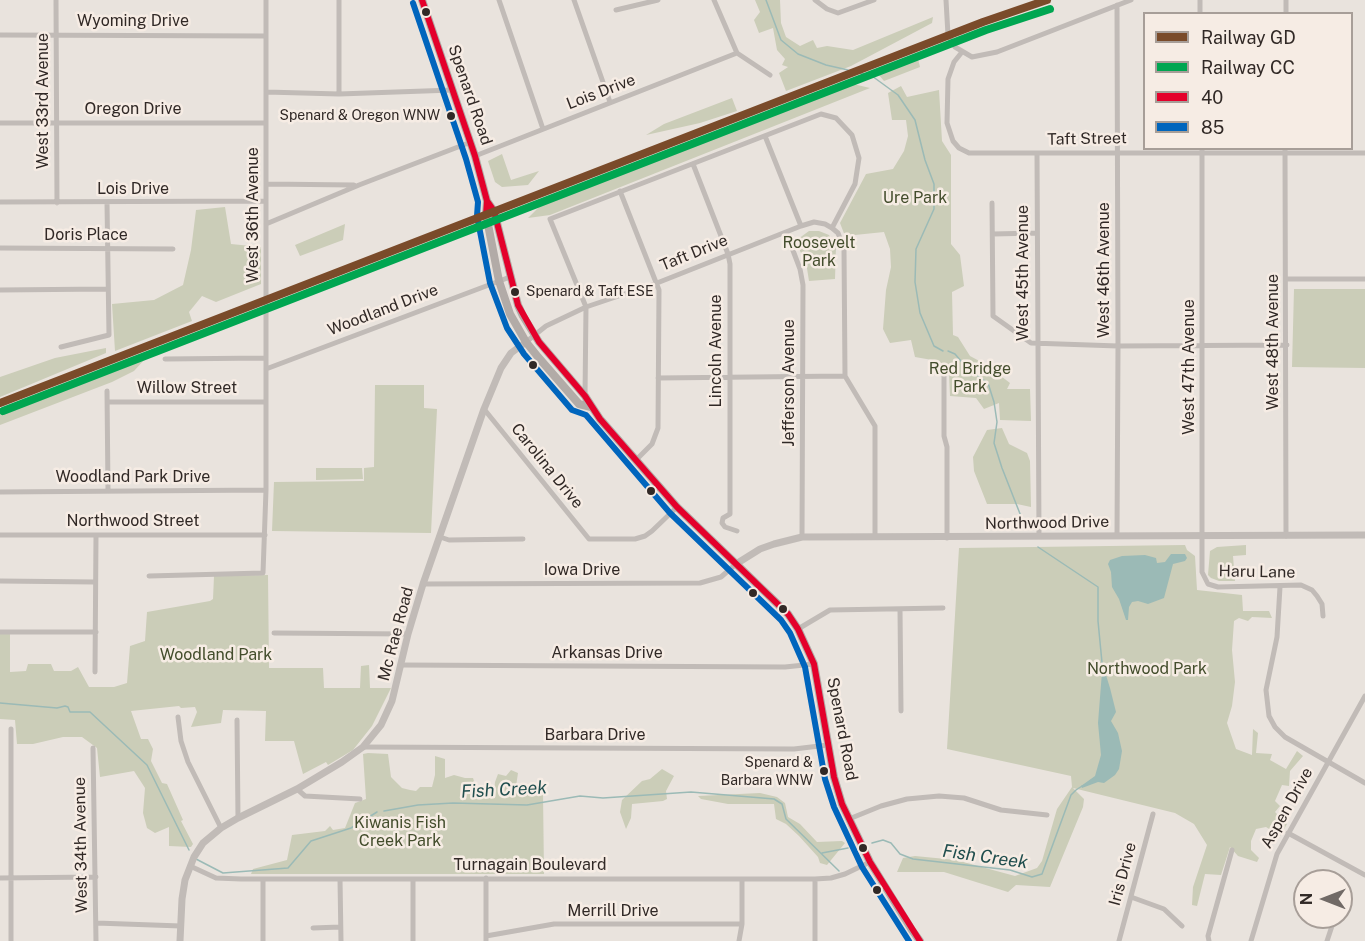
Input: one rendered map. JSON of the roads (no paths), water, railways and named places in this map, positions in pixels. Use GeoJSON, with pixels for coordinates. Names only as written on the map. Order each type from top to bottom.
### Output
{"type":"FeatureCollection","features":[{"type":"Feature","properties":{"kind":"main road","name":"Spenard Road"},"geometry":{"type":"LineString","coordinates":[[422,0],[475,156],[487,201],[486,214],[499,280],[510,314],[526,342],[579,404],[591,407]]}},
{"type":"Feature","properties":{"kind":"main road","name":"Spenard Road"},"geometry":{"type":"LineString","coordinates":[[487,201],[494,211],[522,316],[535,335],[585,396],[591,407],[677,507],[788,614],[798,629],[814,664],[834,777],[849,819],[870,862],[918,941]]}},
{"type":"Feature","properties":{"kind":"street","name":"West 33rd Avenue"},"geometry":{"type":"LineString","coordinates":[[56,0],[57,202]]}},
{"type":"Feature","properties":{"kind":"street","name":"West 36th Avenue"},"geometry":{"type":"LineString","coordinates":[[149,576],[263,573],[266,490],[266,0]]}},
{"type":"Feature","properties":{"kind":"street"},"geometry":{"type":"LineString","coordinates":[[339,0],[339,94]]}},
{"type":"Feature","properties":{"kind":"street"},"geometry":{"type":"LineString","coordinates":[[499,0],[543,129]]}},
{"type":"Feature","properties":{"kind":"street"},"geometry":{"type":"LineString","coordinates":[[574,0],[610,102]]}},
{"type":"Feature","properties":{"kind":"street"},"geometry":{"type":"LineString","coordinates":[[616,10],[658,0]]}},
{"type":"Feature","properties":{"kind":"street"},"geometry":{"type":"LineString","coordinates":[[714,0],[737,53],[771,75]]}},
{"type":"Feature","properties":{"kind":"street"},"geometry":{"type":"LineString","coordinates":[[815,0],[833,12],[847,11],[874,0]]}},
{"type":"Feature","properties":{"kind":"street"},"geometry":{"type":"LineString","coordinates":[[946,0],[948,35],[955,47],[972,57],[997,52],[1131,0]]}},
{"type":"Feature","properties":{"kind":"street","name":"West 46th Avenue"},"geometry":{"type":"LineString","coordinates":[[1117,5],[1117,536]]}},
{"type":"Feature","properties":{"kind":"street","name":"Wyoming Drive"},"geometry":{"type":"LineString","coordinates":[[0,35],[266,36]]}},
{"type":"Feature","properties":{"kind":"street","name":"Taft Street"},"geometry":{"type":"LineString","coordinates":[[963,52],[954,62],[948,79],[948,131],[956,145],[964,151],[976,154],[1285,150],[1365,153]]}},
{"type":"Feature","properties":{"kind":"street","name":"Lois Drive"},"geometry":{"type":"LineString","coordinates":[[475,156],[737,53]]}},
{"type":"Feature","properties":{"kind":"street"},"geometry":{"type":"LineString","coordinates":[[266,92],[339,94],[453,90]]}},
{"type":"Feature","properties":{"kind":"street"},"geometry":{"type":"LineString","coordinates":[[585,396],[586,307],[550,219],[821,114],[828,115],[844,124],[852,135],[859,158],[855,184],[832,228],[838,232],[844,249],[845,376],[875,426],[875,537]]}},
{"type":"Feature","properties":{"kind":"street","name":"Oregon Drive"},"geometry":{"type":"LineString","coordinates":[[0,123],[266,123]]}},
{"type":"Feature","properties":{"kind":"street"},"geometry":{"type":"LineString","coordinates":[[765,136],[801,226]]}},
{"type":"Feature","properties":{"kind":"street"},"geometry":{"type":"LineString","coordinates":[[266,224],[471,142]]}},
{"type":"Feature","properties":{"kind":"street","name":"West 48th Avenue"},"geometry":{"type":"LineString","coordinates":[[1285,150],[1286,536]]}},
{"type":"Feature","properties":{"kind":"street","name":"West 47th Avenue"},"geometry":{"type":"LineString","coordinates":[[1202,151],[1202,572],[1208,584]]}},
{"type":"Feature","properties":{"kind":"street","name":"West 45th Avenue"},"geometry":{"type":"LineString","coordinates":[[1037,153],[1039,536]]}},
{"type":"Feature","properties":{"kind":"street","name":"Lincoln Avenue"},"geometry":{"type":"LineString","coordinates":[[693,164],[730,264],[730,514],[723,518],[722,523],[725,527],[737,531]]}},
{"type":"Feature","properties":{"kind":"street"},"geometry":{"type":"LineString","coordinates":[[266,184],[359,185]]}},
{"type":"Feature","properties":{"kind":"street"},"geometry":{"type":"LineString","coordinates":[[620,191],[659,290],[658,428],[652,444],[636,460]]}},
{"type":"Feature","properties":{"kind":"street","name":"Lois Drive"},"geometry":{"type":"LineString","coordinates":[[0,202],[266,201]]}},
{"type":"Feature","properties":{"kind":"street"},"geometry":{"type":"LineString","coordinates":[[992,202],[993,313],[998,321],[1024,340],[1037,345],[1287,345]]}},
{"type":"Feature","properties":{"kind":"street"},"geometry":{"type":"LineString","coordinates":[[61,347],[109,335],[107,203]]}},
{"type":"Feature","properties":{"kind":"street","name":"Taft Drive"},"geometry":{"type":"LineString","coordinates":[[535,335],[546,326],[586,307],[657,283],[801,226],[814,222],[832,228]]}},
{"type":"Feature","properties":{"kind":"street","name":"Jefferson Avenue"},"geometry":{"type":"LineString","coordinates":[[786,232],[802,278],[802,537]]}},
{"type":"Feature","properties":{"kind":"street"},"geometry":{"type":"LineString","coordinates":[[993,234],[1037,233]]}},
{"type":"Feature","properties":{"kind":"street","name":"Doris Place"},"geometry":{"type":"LineString","coordinates":[[0,248],[173,249]]}},
{"type":"Feature","properties":{"kind":"street","name":"Woodland Drive"},"geometry":{"type":"LineString","coordinates":[[266,369],[510,277]]}},
{"type":"Feature","properties":{"kind":"street"},"geometry":{"type":"LineString","coordinates":[[1286,279],[1365,279]]}},
{"type":"Feature","properties":{"kind":"street"},"geometry":{"type":"LineString","coordinates":[[0,290],[107,289]]}},
{"type":"Feature","properties":{"kind":"street","name":"Mc Rae Road"},"geometry":{"type":"LineString","coordinates":[[180,941],[182,899],[190,866],[203,843],[221,828],[297,789],[363,747],[374,735],[387,713],[423,584],[484,409],[501,368],[511,353],[535,335]]}},
{"type":"Feature","properties":{"kind":"street"},"geometry":{"type":"LineString","coordinates":[[165,359],[266,358]]}},
{"type":"Feature","properties":{"kind":"street"},"geometry":{"type":"LineString","coordinates":[[944,368],[944,436],[947,447],[946,537]]}},
{"type":"Feature","properties":{"kind":"street"},"geometry":{"type":"LineString","coordinates":[[658,378],[845,376]]}},
{"type":"Feature","properties":{"kind":"street"},"geometry":{"type":"LineString","coordinates":[[107,391],[108,490]]}},
{"type":"Feature","properties":{"kind":"street","name":"Willow Street"},"geometry":{"type":"LineString","coordinates":[[108,402],[266,402]]}},
{"type":"Feature","properties":{"kind":"street","name":"Carolina Drive"},"geometry":{"type":"LineString","coordinates":[[484,409],[589,539],[635,539],[645,536],[677,507]]}},
{"type":"Feature","properties":{"kind":"street","name":"Woodland Park Drive"},"geometry":{"type":"LineString","coordinates":[[0,492],[266,490]]}},
{"type":"Feature","properties":{"kind":"street","name":"Northwood Street"},"geometry":{"type":"LineString","coordinates":[[0,535],[265,535]]}},
{"type":"Feature","properties":{"kind":"street"},"geometry":{"type":"LineString","coordinates":[[95,672],[96,535]]}},
{"type":"Feature","properties":{"kind":"street","name":"Northwood Drive"},"geometry":{"type":"LineString","coordinates":[[736,564],[774,543],[802,537],[1365,535]]}},
{"type":"Feature","properties":{"kind":"street"},"geometry":{"type":"LineString","coordinates":[[440,537],[449,540],[523,539]]}},
{"type":"Feature","properties":{"kind":"street","name":"Iowa Drive"},"geometry":{"type":"LineString","coordinates":[[423,584],[700,583],[721,577],[736,564]]}},
{"type":"Feature","properties":{"kind":"street"},"geometry":{"type":"LineString","coordinates":[[0,581],[95,582]]}},
{"type":"Feature","properties":{"kind":"street","name":"Haru Lane"},"geometry":{"type":"LineString","coordinates":[[1208,584],[1218,587],[1301,585],[1312,590],[1322,604],[1323,616]]}},
{"type":"Feature","properties":{"kind":"street"},"geometry":{"type":"LineString","coordinates":[[1280,587],[1277,638],[1266,690],[1269,716],[1275,727],[1285,737],[1365,783]]}},
{"type":"Feature","properties":{"kind":"street"},"geometry":{"type":"LineString","coordinates":[[798,629],[830,610],[943,608]]}},
{"type":"Feature","properties":{"kind":"street"},"geometry":{"type":"LineString","coordinates":[[900,609],[901,711]]}},
{"type":"Feature","properties":{"kind":"street"},"geometry":{"type":"LineString","coordinates":[[0,632],[96,632]]}},
{"type":"Feature","properties":{"kind":"street"},"geometry":{"type":"LineString","coordinates":[[274,633],[408,634]]}},
{"type":"Feature","properties":{"kind":"street","name":"Arkansas Drive"},"geometry":{"type":"LineString","coordinates":[[400,666],[785,667],[814,664]]}},
{"type":"Feature","properties":{"kind":"street","name":"Aspen Drive"},"geometry":{"type":"LineString","coordinates":[[1251,941],[1272,864],[1365,696]]}},
{"type":"Feature","properties":{"kind":"street"},"geometry":{"type":"LineString","coordinates":[[178,717],[181,741],[188,762],[221,828]]}},
{"type":"Feature","properties":{"kind":"street"},"geometry":{"type":"LineString","coordinates":[[237,720],[238,818]]}},
{"type":"Feature","properties":{"kind":"street"},"geometry":{"type":"LineString","coordinates":[[11,729],[11,941]]}},
{"type":"Feature","properties":{"kind":"street","name":"Barbara Drive"},"geometry":{"type":"LineString","coordinates":[[363,747],[794,749],[828,745]]}},
{"type":"Feature","properties":{"kind":"street","name":"West 34th Avenue"},"geometry":{"type":"LineString","coordinates":[[93,748],[96,941]]}},
{"type":"Feature","properties":{"kind":"street"},"geometry":{"type":"LineString","coordinates":[[297,789],[305,796],[360,799]]}},
{"type":"Feature","properties":{"kind":"street"},"geometry":{"type":"LineString","coordinates":[[849,819],[907,799],[939,796],[964,798],[1001,810],[1047,815]]}},
{"type":"Feature","properties":{"kind":"street","name":"Iris Drive"},"geometry":{"type":"LineString","coordinates":[[1119,941],[1153,814]]}},
{"type":"Feature","properties":{"kind":"street"},"geometry":{"type":"LineString","coordinates":[[1288,832],[1365,874]]}},
{"type":"Feature","properties":{"kind":"street"},"geometry":{"type":"LineString","coordinates":[[1209,941],[1208,936],[1232,850]]}},
{"type":"Feature","properties":{"kind":"street","name":"Turnagain Boulevard"},"geometry":{"type":"LineString","coordinates":[[190,866],[216,878],[263,879],[815,879],[845,874],[870,862]]}},
{"type":"Feature","properties":{"kind":"street"},"geometry":{"type":"LineString","coordinates":[[0,878],[96,878]]}},
{"type":"Feature","properties":{"kind":"street"},"geometry":{"type":"LineString","coordinates":[[263,879],[263,941]]}},
{"type":"Feature","properties":{"kind":"street"},"geometry":{"type":"LineString","coordinates":[[340,879],[341,941]]}},
{"type":"Feature","properties":{"kind":"street"},"geometry":{"type":"LineString","coordinates":[[413,879],[413,941]]}},
{"type":"Feature","properties":{"kind":"street"},"geometry":{"type":"LineString","coordinates":[[486,879],[486,938]]}},
{"type":"Feature","properties":{"kind":"street"},"geometry":{"type":"LineString","coordinates":[[739,941],[742,924],[742,879]]}},
{"type":"Feature","properties":{"kind":"street"},"geometry":{"type":"LineString","coordinates":[[815,879],[815,941]]}},
{"type":"Feature","properties":{"kind":"street"},"geometry":{"type":"LineString","coordinates":[[1131,897],[1164,909],[1182,926]]}},
{"type":"Feature","properties":{"kind":"street"},"geometry":{"type":"LineString","coordinates":[[96,923],[181,926]]}},
{"type":"Feature","properties":{"kind":"street","name":"Merrill Drive"},"geometry":{"type":"LineString","coordinates":[[486,938],[554,924],[742,924]]}},
{"type":"Feature","properties":{"kind":"street"},"geometry":{"type":"LineString","coordinates":[[313,928],[340,927]]}},
{"type":"Feature","properties":{"kind":"water"},"geometry":{"type":"Polygon","coordinates":[[[1171,554],[1185,554],[1187,558],[1185,561],[1173,564],[1164,598],[1148,604],[1132,602],[1129,607],[1128,620],[1126,620],[1112,587],[1108,564],[1110,560],[1122,556],[1145,555],[1156,558],[1157,563],[1165,562],[1171,554]]]}},
{"type":"Feature","properties":{"kind":"water"},"geometry":{"type":"Polygon","coordinates":[[[1102,672],[1105,672],[1116,712],[1111,721],[1118,733],[1122,751],[1119,769],[1104,783],[1098,782],[1082,788],[1081,786],[1095,776],[1101,755],[1098,723],[1102,672]]]}},
{"type":"Feature","properties":{"kind":"waterway","name":"Fish Creek"},"geometry":{"type":"LineString","coordinates":[[766,0],[781,40],[798,54],[826,65],[848,70]]}},
{"type":"Feature","properties":{"kind":"waterway","name":"Fish Creek"},"geometry":{"type":"LineString","coordinates":[[859,73],[872,76],[898,95],[915,120],[934,184],[934,209],[916,249],[915,282],[920,313],[934,346],[943,351]]}},
{"type":"Feature","properties":{"kind":"waterway","name":"Fish Creek"},"geometry":{"type":"LineString","coordinates":[[948,351],[955,354],[967,368],[988,383],[997,422],[994,443],[1026,529]]}},
{"type":"Feature","properties":{"kind":"waterway","name":"Fish Creek"},"geometry":{"type":"LineString","coordinates":[[1038,547],[1098,587],[1098,621],[1103,673]]}},
{"type":"Feature","properties":{"kind":"waterway","name":"Fish Creek"},"geometry":{"type":"LineString","coordinates":[[0,703],[57,708],[65,706],[70,712],[90,712],[147,765],[189,850]]}},
{"type":"Feature","properties":{"kind":"waterway","name":"Fish Creek"},"geometry":{"type":"LineString","coordinates":[[872,843],[883,840],[891,843],[900,854],[913,859],[1010,870],[1032,877],[1042,874],[1071,795],[1082,786]]}},
{"type":"Feature","properties":{"kind":"waterway","name":"Fish Creek"},"geometry":{"type":"LineString","coordinates":[[384,811],[418,805],[453,803],[527,805],[580,796],[603,798],[691,792],[774,799],[782,804],[786,819],[839,871]]}},
{"type":"Feature","properties":{"kind":"waterway","name":"Fish Creek"},"geometry":{"type":"LineString","coordinates":[[196,859],[223,873],[288,868],[311,841],[351,828],[377,812]]}},
{"type":"Feature","properties":{"kind":"waterway","name":"Fish Creek"},"geometry":{"type":"LineString","coordinates":[[822,853],[848,848]]}},
{"type":"Feature","properties":{"kind":"rail line","name":"GD"},"geometry":{"type":"LineString","coordinates":[[0,403],[983,22],[1047,0]]}},
{"type":"Feature","properties":{"kind":"rail line","name":"CC"},"geometry":{"type":"LineString","coordinates":[[3,411],[986,30],[1050,9]]}},
{"type":"Feature","properties":{"kind":"place","name":"Spenard & Oregon WNW"},"geometry":{"type":"Point","coordinates":[451,116]}},
{"type":"Feature","properties":{"kind":"place","name":"Spenard & Taft ESE"},"geometry":{"type":"Point","coordinates":[515,292]}},
{"type":"Feature","properties":{"kind":"place","name":"Spenard & Barbara WNW"},"geometry":{"type":"Point","coordinates":[824,771]}},
{"type":"Feature","properties":{"kind":"park label","name":"Ure Park"},"geometry":{"type":"Point","coordinates":[915,198]}},
{"type":"Feature","properties":{"kind":"park label","name":"Roosevelt Park"},"geometry":{"type":"Point","coordinates":[819,252]}},
{"type":"Feature","properties":{"kind":"park label","name":"Red Bridge Park"},"geometry":{"type":"Point","coordinates":[970,378]}},
{"type":"Feature","properties":{"kind":"park label","name":"Woodland Park"},"geometry":{"type":"Point","coordinates":[216,655]}},
{"type":"Feature","properties":{"kind":"park label","name":"Northwood Park"},"geometry":{"type":"Point","coordinates":[1147,669]}},
{"type":"Feature","properties":{"kind":"park label","name":"Kiwanis Fish Creek Park"},"geometry":{"type":"Point","coordinates":[400,832]}}]}
